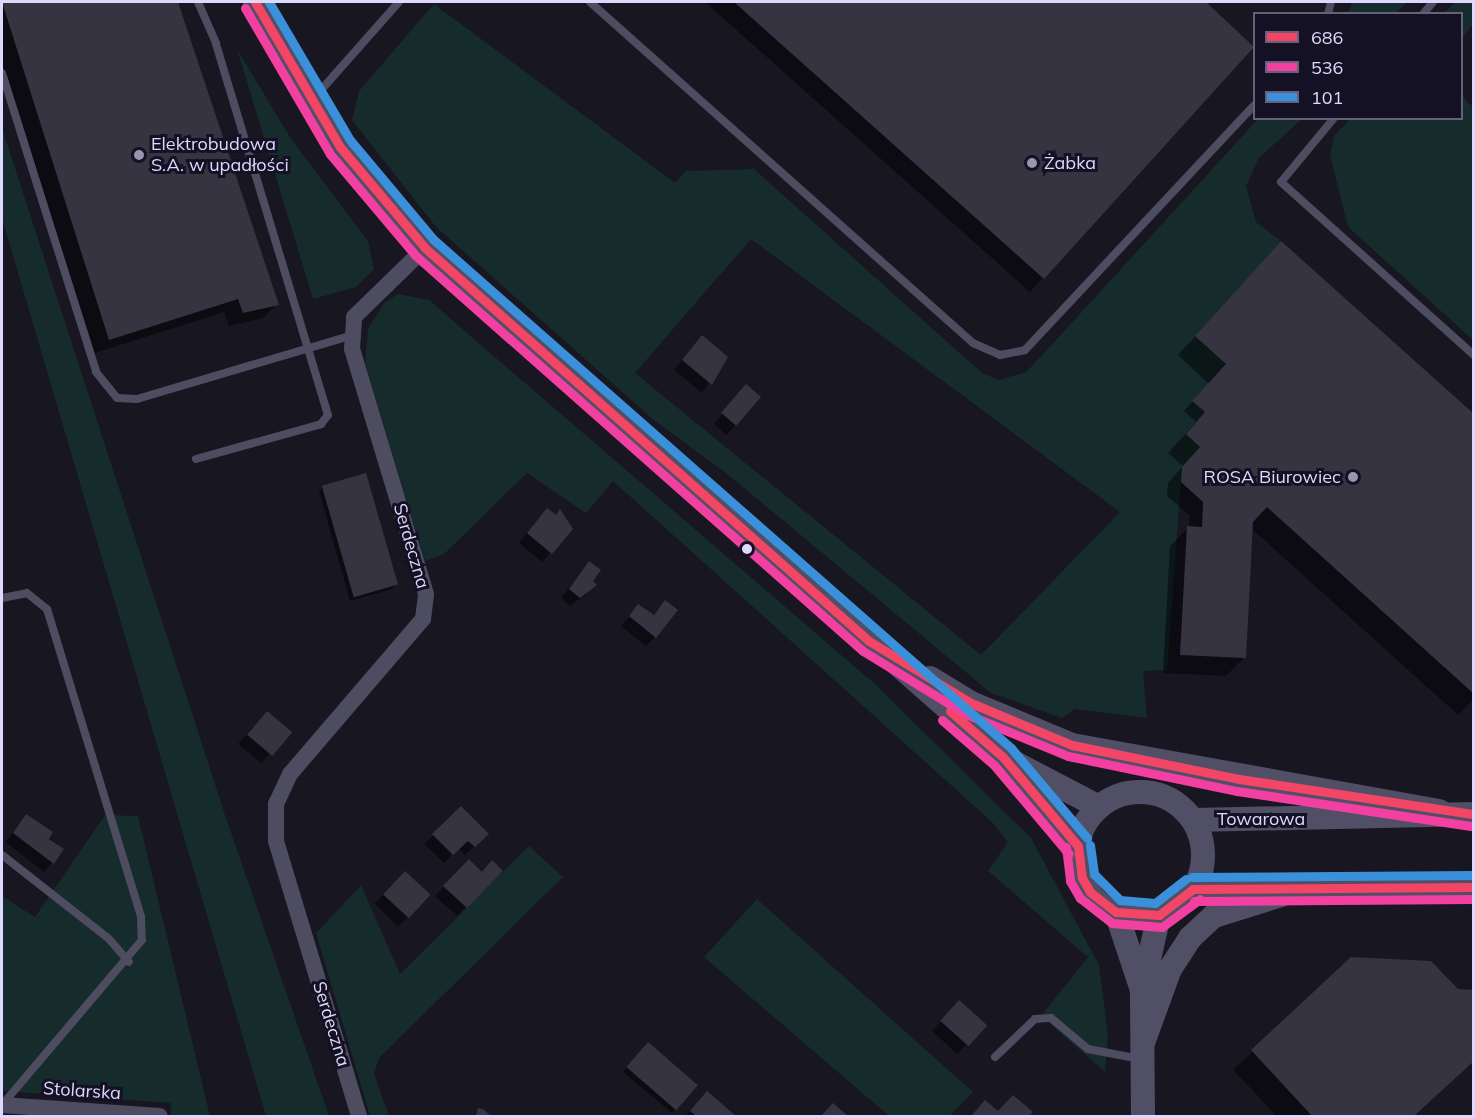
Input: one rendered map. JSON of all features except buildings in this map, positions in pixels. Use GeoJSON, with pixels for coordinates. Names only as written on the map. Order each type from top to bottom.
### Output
{"type":"FeatureCollection","features":[{"type":"Feature","properties":{"kind":"street"},"geometry":{"type":"LineString","coordinates":[[255,2],[340,147],[425,248],[1003,757],[1078,846],[1086,885],[1116,912],[1142,990]]}},
{"type":"Feature","properties":{"kind":"street","name":"Serdeczna"},"geometry":{"type":"LineString","coordinates":[[359,1116],[276,841],[276,804],[290,774],[423,619],[425,602],[352,349],[354,317],[425,248]]}},
{"type":"Feature","properties":{"kind":"street"},"geometry":{"type":"LineString","coordinates":[[869,641],[971,704],[1072,745],[1440,811]]}},
{"type":"Feature","properties":{"kind":"street"},"geometry":{"type":"LineString","coordinates":[[1003,757],[1099,807]]}},
{"type":"Feature","properties":{"kind":"street"},"geometry":{"type":"LineString","coordinates":[[1078,846],[1099,807],[1114,797],[1149,792],[1181,806],[1192,819],[1203,855],[1193,889]]}},
{"type":"Feature","properties":{"kind":"street","name":"Towarowa"},"geometry":{"type":"LineString","coordinates":[[1192,819],[1342,819],[1440,811],[1473,814]]}},
{"type":"Feature","properties":{"kind":"street"},"geometry":{"type":"LineString","coordinates":[[1143,1116],[1142,990],[1159,915],[1193,889],[1230,885],[1298,890],[1473,887]]}},
{"type":"Feature","properties":{"kind":"street"},"geometry":{"type":"LineString","coordinates":[[1143,1051],[1170,969],[1190,938],[1214,916],[1298,890]]}},
{"type":"Feature","properties":{"kind":"street"},"geometry":{"type":"LineString","coordinates":[[1116,912],[1159,915]]}},
{"type":"Feature","properties":{"kind":"street","name":"Stolarska"},"geometry":{"type":"LineString","coordinates":[[2,1105],[160,1116]]}},
{"type":"Feature","properties":{"kind":"lane"},"geometry":{"type":"LineString","coordinates":[[196,459],[321,424],[327,404],[216,43],[198,2]]}},
{"type":"Feature","properties":{"kind":"lane"},"geometry":{"type":"LineString","coordinates":[[312,101],[399,2]]}},
{"type":"Feature","properties":{"kind":"lane"},"geometry":{"type":"LineString","coordinates":[[590,2],[973,344],[1000,355],[1025,350],[1253,106]]}},
{"type":"Feature","properties":{"kind":"lane"},"geometry":{"type":"LineString","coordinates":[[2,73],[96,372],[117,398],[137,399],[353,335]]}},
{"type":"Feature","properties":{"kind":"lane"},"geometry":{"type":"LineString","coordinates":[[1332,120],[1281,182],[1473,356]]}},
{"type":"Feature","properties":{"kind":"lane"},"geometry":{"type":"LineString","coordinates":[[2,598],[27,593],[47,609],[141,916],[142,940],[129,962],[2,1105]]}},
{"type":"Feature","properties":{"kind":"lane"},"geometry":{"type":"LineString","coordinates":[[2,855],[109,939],[129,962]]}},
{"type":"Feature","properties":{"kind":"lane"},"geometry":{"type":"LineString","coordinates":[[995,1058],[1035,1019],[1051,1018],[1088,1049],[1143,1051]]}},
{"type":"Feature","properties":{"kind":"green space"},"geometry":{"type":"Polygon","coordinates":[[[1352,2],[1407,2],[1397,12],[1348,12],[1352,2]]]}},
{"type":"Feature","properties":{"kind":"green space"},"geometry":{"type":"Polygon","coordinates":[[[1455,2],[1473,2],[1473,24],[1463,37],[1463,12],[1445,12],[1455,2]]]}},
{"type":"Feature","properties":{"kind":"green space"},"geometry":{"type":"Polygon","coordinates":[[[434,4],[675,183],[686,171],[754,169],[982,373],[999,380],[1026,372],[1257,120],[1301,120],[1259,158],[1246,186],[1256,222],[1281,241],[1195,336],[1226,364],[1192,401],[1205,412],[1186,434],[1200,447],[1182,467],[1167,670],[1143,671],[1147,718],[1075,709],[1062,718],[991,693],[726,473],[655,421],[436,227],[352,120],[359,91],[434,4]],[[751,239],[635,373],[981,655],[1120,512],[751,239]]]}},
{"type":"Feature","properties":{"kind":"green space"},"geometry":{"type":"Polygon","coordinates":[[[237,49],[291,139],[368,241],[374,269],[356,287],[313,299],[237,49]]]}},
{"type":"Feature","properties":{"kind":"green space"},"geometry":{"type":"Polygon","coordinates":[[[1463,97],[1473,107],[1473,340],[1348,227],[1330,155],[1334,136],[1349,120],[1463,120],[1463,97]]]}},
{"type":"Feature","properties":{"kind":"green space"},"geometry":{"type":"Polygon","coordinates":[[[2,128],[226,818],[329,1116],[266,1116],[2,218],[2,128]]]}},
{"type":"Feature","properties":{"kind":"green space"},"geometry":{"type":"Polygon","coordinates":[[[398,294],[429,300],[875,684],[1031,838],[1099,965],[1108,1036],[1105,1072],[1041,1016],[1088,957],[988,871],[1008,842],[992,822],[613,481],[586,513],[527,473],[444,554],[425,561],[365,363],[368,329],[384,303],[398,294]]]}},
{"type":"Feature","properties":{"kind":"green space"},"geometry":{"type":"Polygon","coordinates":[[[105,815],[138,816],[210,1116],[170,1116],[171,1103],[2,1091],[2,896],[35,917],[105,815]]]}},
{"type":"Feature","properties":{"kind":"green space"},"geometry":{"type":"Polygon","coordinates":[[[529,846],[563,877],[379,1058],[374,1074],[389,1116],[370,1116],[316,933],[361,885],[400,974],[529,846]]]}},
{"type":"Feature","properties":{"kind":"green space"},"geometry":{"type":"Polygon","coordinates":[[[757,899],[973,1092],[950,1116],[889,1116],[704,957],[757,899]]]}},
{"type":"Feature","properties":{"kind":"transit line","name":"686"},"geometry":{"type":"LineString","coordinates":[[255,2],[340,147],[425,248],[869,641],[971,703],[1072,745],[1239,779],[1474,814]]}},
{"type":"Feature","properties":{"kind":"transit line","name":"101"},"geometry":{"type":"LineString","coordinates":[[269,2],[350,140],[434,240],[1011,748],[1087,838]]}},
{"type":"Feature","properties":{"kind":"transit line","name":"536"},"geometry":{"type":"LineString","coordinates":[[245,8],[330,154],[416,256],[863,651],[966,714],[1068,756],[1237,791],[1472,826]]}},
{"type":"Feature","properties":{"kind":"transit line","name":"686"},"geometry":{"type":"LineString","coordinates":[[950,711],[1003,757],[1078,846]]}},
{"type":"Feature","properties":{"kind":"transit line","name":"536"},"geometry":{"type":"LineString","coordinates":[[942,720],[994,765],[1069,854]]}},
{"type":"Feature","properties":{"kind":"transit line","name":"101"},"geometry":{"type":"LineString","coordinates":[[1090,845],[1094,874],[1120,900],[1155,903],[1186,879]]}},
{"type":"Feature","properties":{"kind":"transit line","name":"686"},"geometry":{"type":"LineString","coordinates":[[1078,846],[1082,878],[1090,892],[1116,912],[1159,915],[1193,889]]}},
{"type":"Feature","properties":{"kind":"transit line","name":"536"},"geometry":{"type":"LineString","coordinates":[[1066,847],[1070,881],[1080,898],[1112,923],[1162,927],[1200,899]]}},
{"type":"Feature","properties":{"kind":"transit line","name":"101"},"geometry":{"type":"LineString","coordinates":[[1192,877],[1474,875]]}},
{"type":"Feature","properties":{"kind":"transit line","name":"686"},"geometry":{"type":"LineString","coordinates":[[1193,889],[1474,887]]}},
{"type":"Feature","properties":{"kind":"transit line","name":"536"},"geometry":{"type":"LineString","coordinates":[[1194,901],[1474,899]]}},
{"type":"Feature","properties":{"kind":"place","name":"Elektrobudowa S.A. w upadłości"},"geometry":{"type":"Point","coordinates":[139,155]}},
{"type":"Feature","properties":{"kind":"place","name":"Żabka"},"geometry":{"type":"Point","coordinates":[1032,163]}},
{"type":"Feature","properties":{"kind":"place","name":"ROSA Biurowiec"},"geometry":{"type":"Point","coordinates":[1353,477]}}]}
